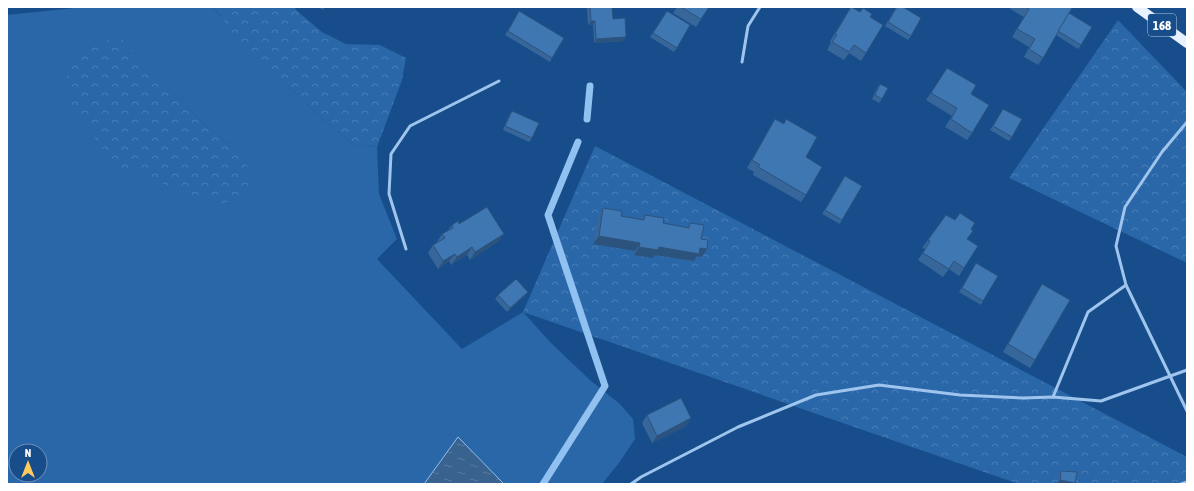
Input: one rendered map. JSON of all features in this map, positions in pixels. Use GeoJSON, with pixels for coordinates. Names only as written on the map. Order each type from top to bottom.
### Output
{"type":"FeatureCollection","features":[{"type":"Feature","properties":{"kind":"main road","name":"168"},"geometry":{"type":"LineString","coordinates":[[1138,7],[1187,43]]}},
{"type":"Feature","properties":{"kind":"lane"},"geometry":{"type":"LineString","coordinates":[[742,62],[748,26],[760,7]]}},
{"type":"Feature","properties":{"kind":"lane"},"geometry":{"type":"LineString","coordinates":[[406,249],[389,194],[391,154],[410,126],[499,81]]}},
{"type":"Feature","properties":{"kind":"lane"},"geometry":{"type":"LineString","coordinates":[[1187,122],[1162,152],[1125,207],[1116,246],[1126,285],[1187,411]]}},
{"type":"Feature","properties":{"kind":"lane"},"geometry":{"type":"LineString","coordinates":[[1052,397],[1088,312],[1126,285]]}},
{"type":"Feature","properties":{"kind":"lane"},"geometry":{"type":"LineString","coordinates":[[631,484],[640,477],[738,427],[816,394],[879,385],[960,395],[1023,398],[1052,397],[1101,400],[1187,370]]}},
{"type":"Feature","properties":{"kind":"lane"},"geometry":{"type":"LineString","coordinates":[[1182,484],[1187,482]]}},
{"type":"Feature","properties":{"kind":"green space"},"geometry":{"type":"Polygon","coordinates":[[[84,7],[212,7],[288,86],[341,135],[356,145],[377,147],[379,194],[397,239],[377,259],[462,349],[523,312],[551,343],[591,381],[620,404],[633,419],[635,439],[619,463],[602,484],[504,484],[458,437],[424,484],[7,484],[7,15],[84,7]],[[91,45],[242,154],[201,121],[167,86],[91,45]]]}},
{"type":"Feature","properties":{"kind":"green space"},"geometry":{"type":"Polygon","coordinates":[[[212,7],[295,7],[296,10],[322,32],[346,44],[380,45],[406,58],[402,80],[377,147],[356,145],[341,135],[288,86],[246,52],[220,15],[212,7]]]}},
{"type":"Feature","properties":{"kind":"green space"},"geometry":{"type":"Polygon","coordinates":[[[1118,20],[1187,92],[1187,263],[1009,178],[1118,20]]]}},
{"type":"Feature","properties":{"kind":"green space"},"geometry":{"type":"Polygon","coordinates":[[[121,38],[201,121],[242,154],[255,185],[221,206],[115,165],[71,107],[65,81],[73,60],[91,45],[106,40],[121,38]]]}},
{"type":"Feature","properties":{"kind":"green space"},"geometry":{"type":"Polygon","coordinates":[[[595,146],[1187,457],[1187,484],[1019,484],[523,312],[595,146]]]}},
{"type":"Feature","properties":{"kind":"water"},"geometry":{"type":"Polygon","coordinates":[[[458,437],[504,484],[424,484],[458,437]]]}},
{"type":"Feature","properties":{"kind":"building"},"geometry":{"type":"Polygon","coordinates":[[[590,7],[612,7],[613,19],[625,18],[626,37],[596,39],[595,21],[591,21],[590,7]]]}},
{"type":"Feature","properties":{"kind":"building"},"geometry":{"type":"Polygon","coordinates":[[[681,7],[709,7],[701,19],[681,7]]]}},
{"type":"Feature","properties":{"kind":"building"},"geometry":{"type":"Polygon","coordinates":[[[851,7],[860,12],[863,8],[872,14],[870,17],[883,25],[866,53],[854,45],[849,52],[832,42],[851,7]]]}},
{"type":"Feature","properties":{"kind":"building"},"geometry":{"type":"Polygon","coordinates":[[[897,7],[903,7],[921,18],[911,36],[888,22],[897,7]]]}},
{"type":"Feature","properties":{"kind":"building"},"geometry":{"type":"Polygon","coordinates":[[[1025,7],[1072,8],[1043,58],[1029,49],[1035,39],[1017,29],[1029,9],[1025,7]]]}},
{"type":"Feature","properties":{"kind":"building"},"geometry":{"type":"Polygon","coordinates":[[[519,11],[564,38],[552,58],[508,31],[519,11]]]}},
{"type":"Feature","properties":{"kind":"building"},"geometry":{"type":"Polygon","coordinates":[[[667,11],[690,25],[677,48],[653,33],[667,11]]]}},
{"type":"Feature","properties":{"kind":"building"},"geometry":{"type":"Polygon","coordinates":[[[1069,13],[1092,27],[1081,45],[1058,31],[1069,13]]]}},
{"type":"Feature","properties":{"kind":"building"},"geometry":{"type":"Polygon","coordinates":[[[947,68],[976,85],[971,94],[989,105],[972,133],[951,119],[957,108],[931,93],[947,68]]]}},
{"type":"Feature","properties":{"kind":"building"},"geometry":{"type":"Polygon","coordinates":[[[880,84],[888,88],[882,99],[875,95],[880,84]]]}},
{"type":"Feature","properties":{"kind":"building"},"geometry":{"type":"Polygon","coordinates":[[[1003,109],[1022,119],[1012,137],[993,126],[1003,109]]]}},
{"type":"Feature","properties":{"kind":"building"},"geometry":{"type":"Polygon","coordinates":[[[512,111],[539,123],[532,138],[505,126],[512,111]]]}},
{"type":"Feature","properties":{"kind":"building"},"geometry":{"type":"Polygon","coordinates":[[[775,119],[784,124],[786,119],[817,137],[806,157],[822,167],[806,195],[758,167],[760,165],[752,160],[775,119]]]}},
{"type":"Feature","properties":{"kind":"building"},"geometry":{"type":"Polygon","coordinates":[[[845,176],[862,186],[842,220],[825,210],[845,176]]]}},
{"type":"Feature","properties":{"kind":"building"},"geometry":{"type":"Polygon","coordinates":[[[487,207],[504,234],[475,252],[472,247],[457,257],[455,254],[443,261],[433,245],[445,238],[442,234],[453,228],[452,225],[458,221],[459,224],[487,207]]]}},
{"type":"Feature","properties":{"kind":"building"},"geometry":{"type":"Polygon","coordinates":[[[603,208],[622,211],[621,216],[644,220],[645,215],[664,218],[663,223],[689,228],[690,223],[704,225],[701,239],[708,240],[707,249],[700,248],[699,254],[659,247],[658,250],[639,247],[640,243],[599,236],[603,208]]]}},
{"type":"Feature","properties":{"kind":"building"},"geometry":{"type":"Polygon","coordinates":[[[960,213],[975,223],[971,229],[973,231],[967,239],[978,246],[964,268],[954,261],[949,269],[923,253],[930,241],[928,240],[946,215],[955,220],[960,213]]]}},
{"type":"Feature","properties":{"kind":"building"},"geometry":{"type":"Polygon","coordinates":[[[976,263],[998,276],[983,301],[962,288],[976,263]]]}},
{"type":"Feature","properties":{"kind":"building"},"geometry":{"type":"Polygon","coordinates":[[[516,279],[528,292],[510,308],[498,295],[516,279]]]}},
{"type":"Feature","properties":{"kind":"building"},"geometry":{"type":"Polygon","coordinates":[[[1042,284],[1070,300],[1035,360],[1008,344],[1042,284]]]}},
{"type":"Feature","properties":{"kind":"building"},"geometry":{"type":"Polygon","coordinates":[[[681,398],[691,418],[657,436],[647,415],[681,398]]]}},
{"type":"Feature","properties":{"kind":"building"},"geometry":{"type":"Polygon","coordinates":[[[1061,471],[1077,472],[1075,483],[1060,480],[1061,471]]]}},
{"type":"Feature","properties":{"kind":"waterway"},"geometry":{"type":"LineString","coordinates":[[587,119],[590,86]]}},
{"type":"Feature","properties":{"kind":"waterway"},"geometry":{"type":"LineString","coordinates":[[543,484],[605,386],[548,215],[578,142]]}}]}
